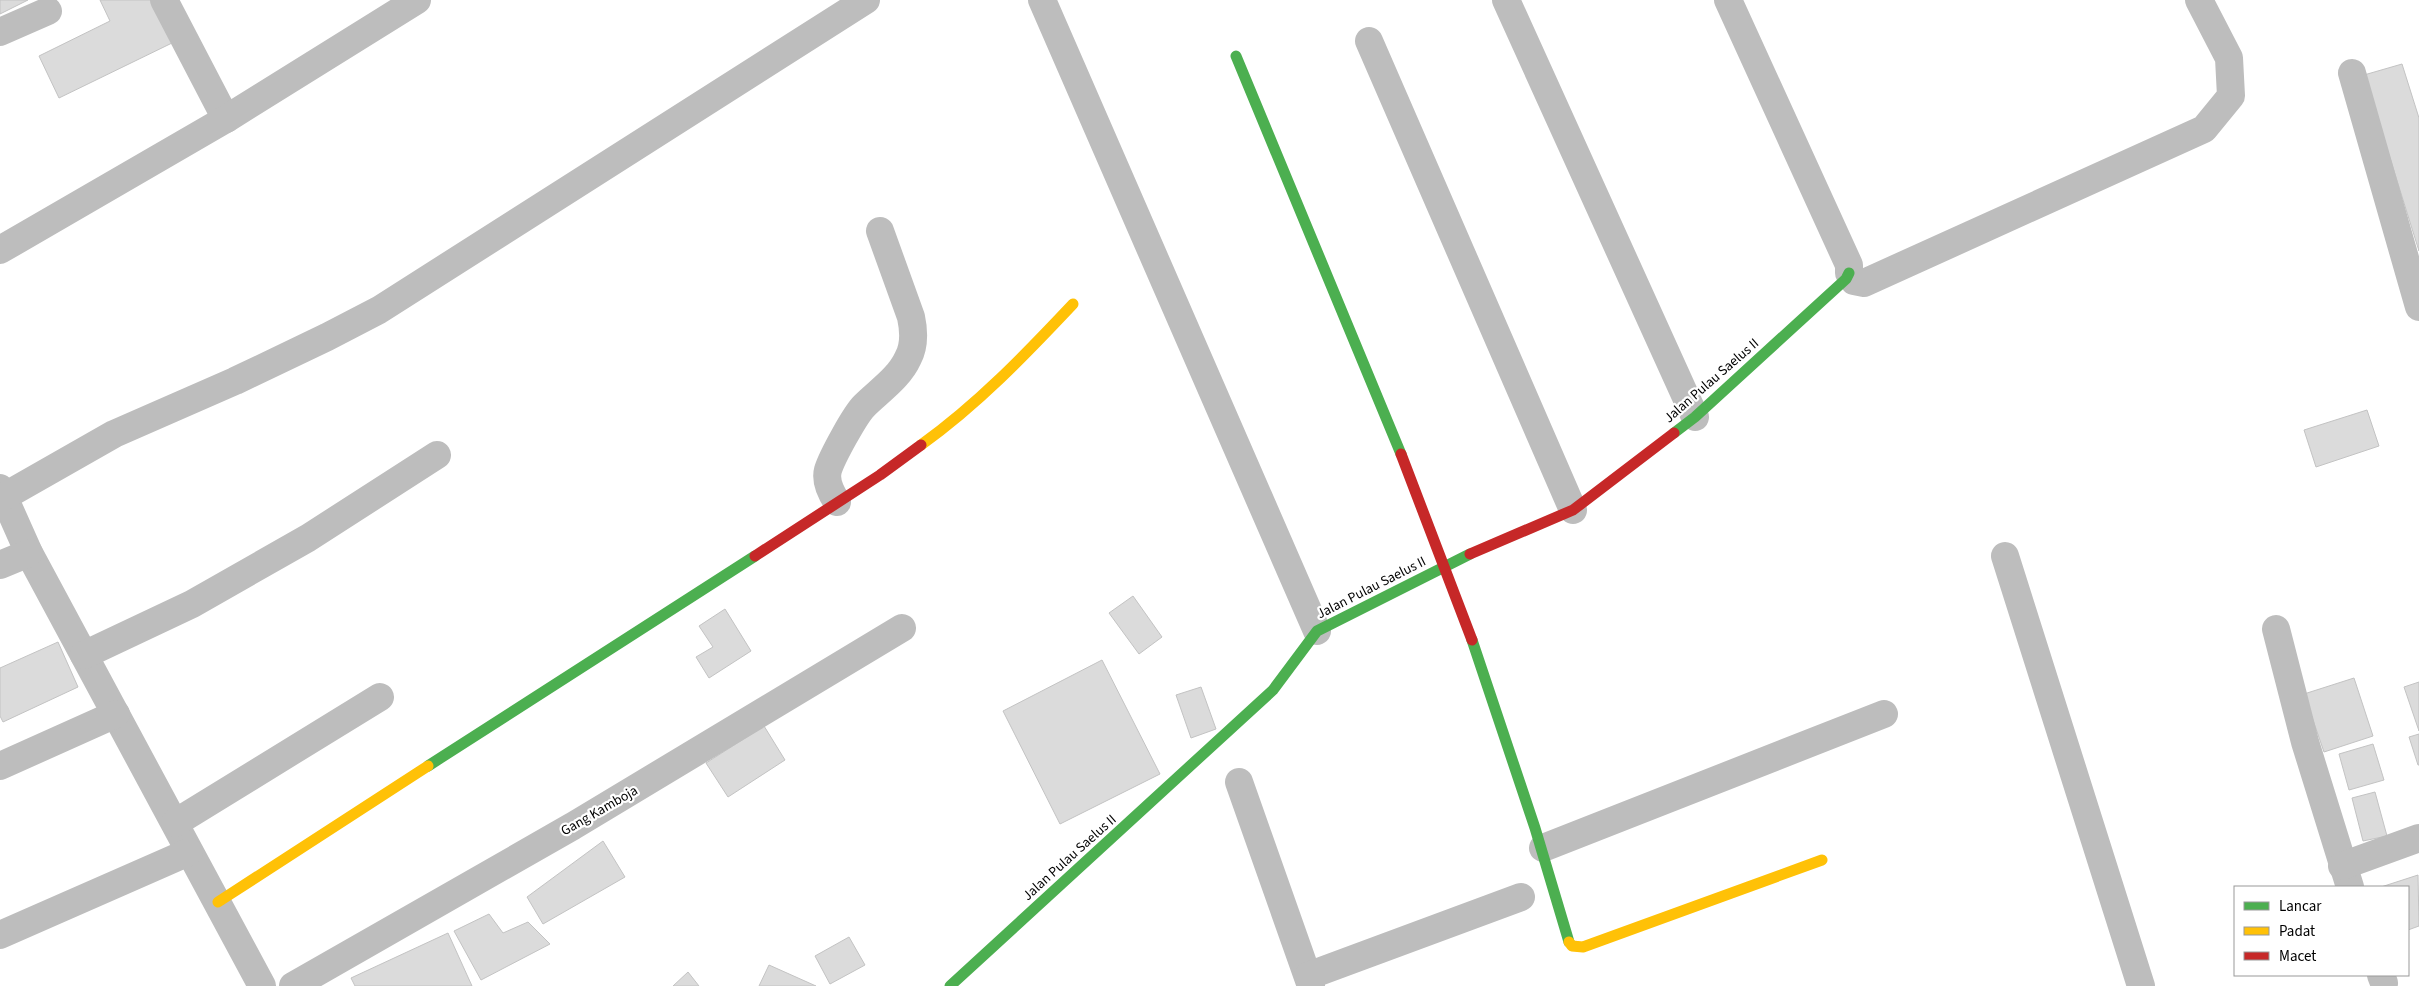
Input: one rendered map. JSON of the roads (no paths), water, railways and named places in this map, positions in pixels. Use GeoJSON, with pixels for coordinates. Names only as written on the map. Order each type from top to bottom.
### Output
{"type":"FeatureCollection","features":[{"type":"Feature","properties":{"kind":"street"},"geometry":{"type":"LineString","coordinates":[[164,0],[226,119]]}},
{"type":"Feature","properties":{"kind":"street"},"geometry":{"type":"LineString","coordinates":[[0,250],[226,119],[417,0]]}},
{"type":"Feature","properties":{"kind":"street"},"geometry":{"type":"LineString","coordinates":[[262,986],[29,553],[3,492],[114,434],[327,338],[379,310],[866,0]]}},
{"type":"Feature","properties":{"kind":"street"},"geometry":{"type":"LineString","coordinates":[[1042,0],[1317,631]]}},
{"type":"Feature","properties":{"kind":"street"},"geometry":{"type":"LineString","coordinates":[[1506,0],[1695,416]]}},
{"type":"Feature","properties":{"kind":"street"},"geometry":{"type":"LineString","coordinates":[[1728,0],[1849,265],[1849,273],[1858,282],[1864,283],[1877,279],[2204,129],[2231,96],[2229,58],[2199,0]]}},
{"type":"Feature","properties":{"kind":"street"},"geometry":{"type":"LineString","coordinates":[[0,32],[48,11]]}},
{"type":"Feature","properties":{"kind":"street"},"geometry":{"type":"LineString","coordinates":[[1370,42],[1573,510]]}},
{"type":"Feature","properties":{"kind":"street"},"geometry":{"type":"LineString","coordinates":[[1236,56],[1445,565],[1543,848],[1568,941],[1577,947],[1822,860]]}},
{"type":"Feature","properties":{"kind":"street"},"geometry":{"type":"LineString","coordinates":[[2352,73],[2419,307]]}},
{"type":"Feature","properties":{"kind":"street"},"geometry":{"type":"LineString","coordinates":[[837,502],[831,492],[828,470],[852,422],[864,406],[898,373],[908,360],[912,348],[913,328],[911,317],[880,231]]}},
{"type":"Feature","properties":{"kind":"street","name":"Jalan Pulau Saelus II"},"geometry":{"type":"LineString","coordinates":[[950,986],[1274,690],[1317,631],[1445,565],[1573,510],[1695,416],[1846,279],[1849,273]]}},
{"type":"Feature","properties":{"kind":"street"},"geometry":{"type":"LineString","coordinates":[[218,902],[837,502],[955,421],[1006,375],[1073,304]]}},
{"type":"Feature","properties":{"kind":"street"},"geometry":{"type":"LineString","coordinates":[[84,655],[208,594],[308,538],[437,455]]}},
{"type":"Feature","properties":{"kind":"street"},"geometry":{"type":"LineString","coordinates":[[0,565],[29,553]]}},
{"type":"Feature","properties":{"kind":"street"},"geometry":{"type":"LineString","coordinates":[[2005,556],[2141,986]]}},
{"type":"Feature","properties":{"kind":"street","name":"Gang Kamboja"},"geometry":{"type":"LineString","coordinates":[[293,986],[574,826],[902,628]]}},
{"type":"Feature","properties":{"kind":"street"},"geometry":{"type":"LineString","coordinates":[[2276,629],[2305,742],[2346,877],[2419,838]]}},
{"type":"Feature","properties":{"kind":"street"},"geometry":{"type":"LineString","coordinates":[[174,823],[380,697]]}},
{"type":"Feature","properties":{"kind":"street"},"geometry":{"type":"LineString","coordinates":[[0,766],[116,714]]}},
{"type":"Feature","properties":{"kind":"street"},"geometry":{"type":"LineString","coordinates":[[1543,848],[1884,714]]}},
{"type":"Feature","properties":{"kind":"street"},"geometry":{"type":"LineString","coordinates":[[1239,782],[1309,981],[1521,897]]}},
{"type":"Feature","properties":{"kind":"street"},"geometry":{"type":"LineString","coordinates":[[0,935],[190,852]]}}]}
